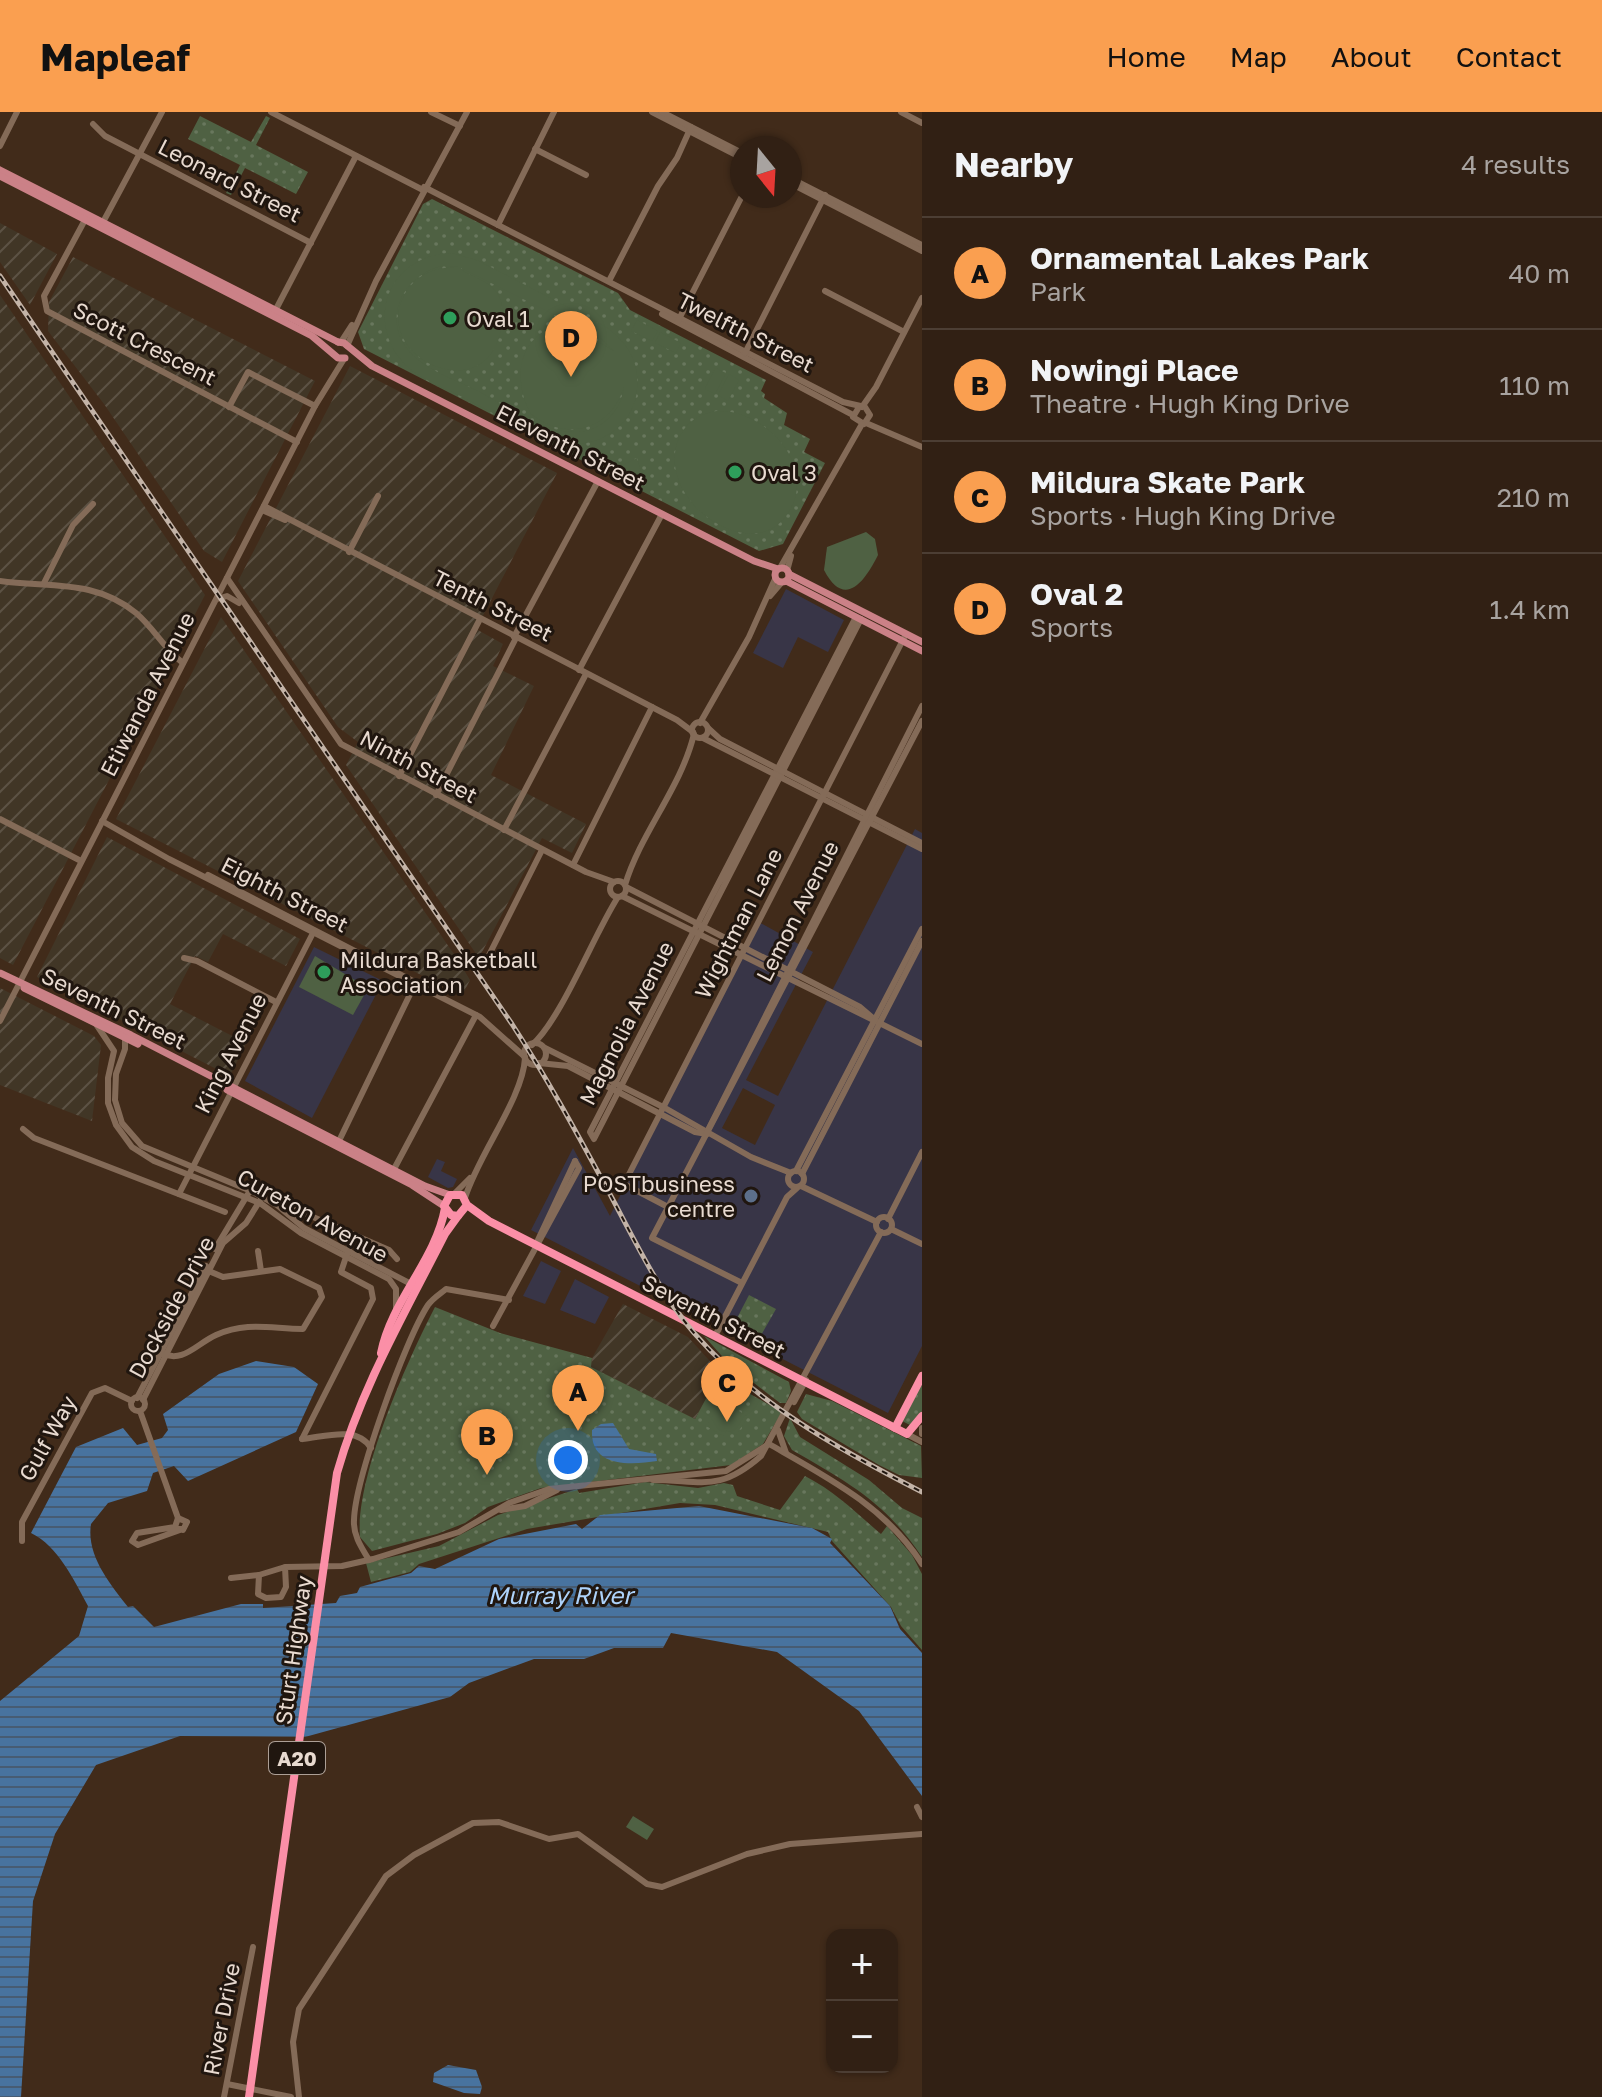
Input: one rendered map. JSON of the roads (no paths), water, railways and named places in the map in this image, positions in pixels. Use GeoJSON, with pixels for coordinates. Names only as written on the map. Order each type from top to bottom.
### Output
{"type":"FeatureCollection","features":[{"type":"Feature","properties":{"kind":"highway","name":"Seventh Street"},"geometry":{"type":"LineString","coordinates":[[452,1194],[466,1201],[489,1221],[536,1246],[805,1379],[907,1434]]}},
{"type":"Feature","properties":{"kind":"highway","name":"A20"},"geometry":{"type":"LineString","coordinates":[[444,1207],[452,1194]]}},
{"type":"Feature","properties":{"kind":"highway","name":"A20"},"geometry":{"type":"LineString","coordinates":[[460,1216],[466,1201]]}},
{"type":"Feature","properties":{"kind":"highway","name":"Seventh Street"},"geometry":{"type":"LineString","coordinates":[[444,1207],[451,1215],[489,1221]]}},
{"type":"Feature","properties":{"kind":"highway","name":"Sturt Highway"},"geometry":{"type":"LineString","coordinates":[[249,2097],[261,2029],[325,1548],[344,1448],[395,1316],[439,1231],[444,1207]]}},
{"type":"Feature","properties":{"kind":"highway","name":"Sturt Highway"},"geometry":{"type":"LineString","coordinates":[[381,1357],[445,1234],[460,1216]]}},
{"type":"Feature","properties":{"kind":"highway"},"geometry":{"type":"LineString","coordinates":[[895,1428],[922,1376]]}},
{"type":"Feature","properties":{"kind":"highway"},"geometry":{"type":"LineString","coordinates":[[907,1434],[922,1416]]}},
{"type":"Feature","properties":{"kind":"main road","name":"Eleventh Street"},"geometry":{"type":"LineString","coordinates":[[0,173],[344,345],[372,366],[859,616],[922,642]]}},
{"type":"Feature","properties":{"kind":"main road","name":"Eleventh Street"},"geometry":{"type":"LineString","coordinates":[[275,313],[344,358],[372,366]]}},
{"type":"Feature","properties":{"kind":"main road"},"geometry":{"type":"LineString","coordinates":[[335,353],[344,345]]}},
{"type":"Feature","properties":{"kind":"main road"},"geometry":{"type":"LineString","coordinates":[[344,345],[344,358]]}},
{"type":"Feature","properties":{"kind":"main road","name":"Eleventh Street"},"geometry":{"type":"LineString","coordinates":[[904,637],[922,651]]}},
{"type":"Feature","properties":{"kind":"main road"},"geometry":{"type":"LineString","coordinates":[[0,973],[19,983]]}},
{"type":"Feature","properties":{"kind":"main road","name":"Seventh Street"},"geometry":{"type":"LineString","coordinates":[[19,983],[34,995],[125,1035]]}},
{"type":"Feature","properties":{"kind":"main road","name":"Seventh Street"},"geometry":{"type":"LineString","coordinates":[[19,983],[393,1172],[452,1194]]}},
{"type":"Feature","properties":{"kind":"main road","name":"Seventh Street"},"geometry":{"type":"LineString","coordinates":[[393,1172],[444,1207]]}},
{"type":"Feature","properties":{"kind":"street"},"geometry":{"type":"LineString","coordinates":[[0,146],[17,112]]}},
{"type":"Feature","properties":{"kind":"street"},"geometry":{"type":"LineString","coordinates":[[104,225],[162,112]]}},
{"type":"Feature","properties":{"kind":"street","name":"Twelfth Street"},"geometry":{"type":"LineString","coordinates":[[271,112],[609,281],[634,299],[865,410],[893,432]]}},
{"type":"Feature","properties":{"kind":"street"},"geometry":{"type":"LineString","coordinates":[[431,112],[460,126]]}},
{"type":"Feature","properties":{"kind":"street"},"geometry":{"type":"LineString","coordinates":[[344,345],[424,188],[467,112]]}},
{"type":"Feature","properties":{"kind":"street"},"geometry":{"type":"LineString","coordinates":[[497,224],[554,112]]}},
{"type":"Feature","properties":{"kind":"street"},"geometry":{"type":"LineString","coordinates":[[901,112],[922,123]]}},
{"type":"Feature","properties":{"kind":"street"},"geometry":{"type":"LineString","coordinates":[[657,113],[730,150]]}},
{"type":"Feature","properties":{"kind":"street","name":"Leonard Street"},"geometry":{"type":"LineString","coordinates":[[93,124],[100,134],[311,243]]}},
{"type":"Feature","properties":{"kind":"street"},"geometry":{"type":"LineString","coordinates":[[609,281],[658,186],[692,130]]}},
{"type":"Feature","properties":{"kind":"street"},"geometry":{"type":"LineString","coordinates":[[535,149],[586,175]]}},
{"type":"Feature","properties":{"kind":"street"},"geometry":{"type":"LineString","coordinates":[[275,313],[356,156]]}},
{"type":"Feature","properties":{"kind":"street"},"geometry":{"type":"LineString","coordinates":[[802,186],[922,248]]}},
{"type":"Feature","properties":{"kind":"street"},"geometry":{"type":"LineString","coordinates":[[744,354],[825,198]]}},
{"type":"Feature","properties":{"kind":"street"},"geometry":{"type":"LineString","coordinates":[[679,321],[736,208]]}},
{"type":"Feature","properties":{"kind":"street","name":"Scott Crescent"},"geometry":{"type":"LineString","coordinates":[[85,217],[44,296],[47,311],[297,442]]}},
{"type":"Feature","properties":{"kind":"street"},"geometry":{"type":"LineString","coordinates":[[825,291],[904,332]]}},
{"type":"Feature","properties":{"kind":"street"},"geometry":{"type":"LineString","coordinates":[[466,1201],[470,1178],[521,1079],[525,1058],[547,1027],[846,447],[864,423],[865,410],[922,298]]}},
{"type":"Feature","properties":{"kind":"street","name":"Etiwanda Avenue"},"geometry":{"type":"LineString","coordinates":[[327,384],[335,353]]}},
{"type":"Feature","properties":{"kind":"street","name":"Twelfth Street"},"geometry":{"type":"LineString","coordinates":[[744,354],[864,423],[893,432],[922,447]]}},
{"type":"Feature","properties":{"kind":"street","name":"Etiwanda Avenue"},"geometry":{"type":"LineString","coordinates":[[0,1021],[315,406],[344,358]]}},
{"type":"Feature","properties":{"kind":"street"},"geometry":{"type":"LineString","coordinates":[[229,407],[248,372],[315,406]]}},
{"type":"Feature","properties":{"kind":"street"},"geometry":{"type":"LineString","coordinates":[[846,447],[853,417],[865,410]]}},
{"type":"Feature","properties":{"kind":"street"},"geometry":{"type":"LineString","coordinates":[[436,795],[596,480]]}},
{"type":"Feature","properties":{"kind":"street"},"geometry":{"type":"LineString","coordinates":[[349,552],[378,496]]}},
{"type":"Feature","properties":{"kind":"street"},"geometry":{"type":"LineString","coordinates":[[44,583],[73,525],[93,504]]}},
{"type":"Feature","properties":{"kind":"street","name":"Tenth Street"},"geometry":{"type":"LineString","coordinates":[[263,508],[677,720],[698,735],[779,772]]}},
{"type":"Feature","properties":{"kind":"street"},"geometry":{"type":"LineString","coordinates":[[504,830],[573,694],[592,646],[661,513]]}},
{"type":"Feature","properties":{"kind":"street","name":"Ninth Street"},"geometry":{"type":"LineString","coordinates":[[227,578],[244,608],[334,738],[350,751],[743,953],[860,1017],[877,1021],[922,1044]]}},
{"type":"Feature","properties":{"kind":"street"},"geometry":{"type":"LineString","coordinates":[[0,581],[83,587],[124,604],[183,663]]}},
{"type":"Feature","properties":{"kind":"street"},"geometry":{"type":"LineString","coordinates":[[214,602],[229,596],[244,608]]}},
{"type":"Feature","properties":{"kind":"street","name":"Magnolia Avenue"},"geometry":{"type":"LineString","coordinates":[[597,1126],[859,616]]}},
{"type":"Feature","properties":{"kind":"street"},"geometry":{"type":"LineString","coordinates":[[399,776],[480,619]]}},
{"type":"Feature","properties":{"kind":"street","name":"Wightman Lane"},"geometry":{"type":"LineString","coordinates":[[668,1207],[624,1184],[904,637]]}},
{"type":"Feature","properties":{"kind":"street","name":"Lemon Avenue"},"geometry":{"type":"LineString","coordinates":[[742,1283],[652,1238],[868,818],[922,706]]}},
{"type":"Feature","properties":{"kind":"street"},"geometry":{"type":"LineString","coordinates":[[573,865],[654,708]]}},
{"type":"Feature","properties":{"kind":"street","name":"Tenth Street"},"geometry":{"type":"LineString","coordinates":[[677,720],[703,725],[720,739],[779,772],[922,843]]}},
{"type":"Feature","properties":{"kind":"street","name":"Lemon Avenue"},"geometry":{"type":"LineString","coordinates":[[868,818],[922,721]]}},
{"type":"Feature","properties":{"kind":"street"},"geometry":{"type":"LineString","coordinates":[[698,735],[703,725]]}},
{"type":"Feature","properties":{"kind":"street","name":"Tenth Street"},"geometry":{"type":"LineString","coordinates":[[868,818],[922,849]]}},
{"type":"Feature","properties":{"kind":"street"},"geometry":{"type":"LineString","coordinates":[[0,819],[81,861]]}},
{"type":"Feature","properties":{"kind":"street","name":"Eighth Street"},"geometry":{"type":"LineString","coordinates":[[101,823],[474,1014],[525,1058],[538,1064]]}},
{"type":"Feature","properties":{"kind":"street"},"geometry":{"type":"LineString","coordinates":[[486,961],[542,850]]}},
{"type":"Feature","properties":{"kind":"street"},"geometry":{"type":"LineString","coordinates":[[715,1336],[922,929]]}},
{"type":"Feature","properties":{"kind":"street","name":"King Avenue"},"geometry":{"type":"LineString","coordinates":[[179,1194],[314,931]]}},
{"type":"Feature","properties":{"kind":"street"},"geometry":{"type":"LineString","coordinates":[[877,1021],[922,941]]}},
{"type":"Feature","properties":{"kind":"street"},"geometry":{"type":"LineString","coordinates":[[184,958],[197,961],[276,1002]]}},
{"type":"Feature","properties":{"kind":"street"},"geometry":{"type":"LineString","coordinates":[[336,1143],[417,984]]}},
{"type":"Feature","properties":{"kind":"street"},"geometry":{"type":"LineString","coordinates":[[393,1172],[474,1014]]}},
{"type":"Feature","properties":{"kind":"street","name":"Cureton Avenue"},"geometry":{"type":"LineString","coordinates":[[95,1024],[114,1051],[107,1095],[120,1132],[146,1157],[190,1169]]}},
{"type":"Feature","properties":{"kind":"street"},"geometry":{"type":"LineString","coordinates":[[521,1079],[546,1056],[547,1027]]}},
{"type":"Feature","properties":{"kind":"street","name":"Cureton Avenue"},"geometry":{"type":"LineString","coordinates":[[125,1035],[115,1081],[115,1100],[122,1123],[146,1149],[261,1199],[393,1282],[397,1297],[395,1316]]}},
{"type":"Feature","properties":{"kind":"street","name":"Eighth Street"},"geometry":{"type":"LineString","coordinates":[[508,1041],[545,1048]]}},
{"type":"Feature","properties":{"kind":"street"},"geometry":{"type":"LineString","coordinates":[[545,1048],[661,1115],[707,1134]]}},
{"type":"Feature","properties":{"kind":"street"},"geometry":{"type":"LineString","coordinates":[[538,1064],[578,1068]]}},
{"type":"Feature","properties":{"kind":"street"},"geometry":{"type":"LineString","coordinates":[[616,1088],[665,1108],[707,1134],[877,1222],[881,1232]]}},
{"type":"Feature","properties":{"kind":"street","name":"Cureton Avenue"},"geometry":{"type":"LineString","coordinates":[[23,1129],[34,1138],[225,1212]]}},
{"type":"Feature","properties":{"kind":"street"},"geometry":{"type":"LineString","coordinates":[[891,1229],[888,1219],[922,1152]]}},
{"type":"Feature","properties":{"kind":"street"},"geometry":{"type":"LineString","coordinates":[[493,1326],[579,1168],[575,1161],[562,1196]]}},
{"type":"Feature","properties":{"kind":"street"},"geometry":{"type":"LineString","coordinates":[[452,1194],[470,1178]]}},
{"type":"Feature","properties":{"kind":"street","name":"Dockside Drive"},"geometry":{"type":"LineString","coordinates":[[177,1529],[178,1518],[140,1411],[145,1406],[138,1400],[249,1193]]}},
{"type":"Feature","properties":{"kind":"street","name":"Dockside Drive"},"geometry":{"type":"LineString","coordinates":[[206,1270],[223,1243],[246,1223],[261,1199]]}},
{"type":"Feature","properties":{"kind":"street","name":"Cureton Avenue"},"geometry":{"type":"LineString","coordinates":[[290,1207],[389,1251],[397,1259]]}},
{"type":"Feature","properties":{"kind":"street"},"geometry":{"type":"LineString","coordinates":[[877,1222],[888,1219]]}},
{"type":"Feature","properties":{"kind":"street"},"geometry":{"type":"LineString","coordinates":[[231,1578],[259,1575],[285,1567],[330,1567],[369,1560],[459,1532],[497,1511],[525,1506],[562,1488],[733,1472],[769,1444],[778,1430],[881,1232],[891,1229],[922,1244]]}},
{"type":"Feature","properties":{"kind":"street"},"geometry":{"type":"LineString","coordinates":[[353,1236],[342,1274],[371,1288],[373,1299],[302,1439],[341,1432],[366,1441],[371,1448]]}},
{"type":"Feature","properties":{"kind":"street"},"geometry":{"type":"LineString","coordinates":[[258,1251],[261,1271]]}},
{"type":"Feature","properties":{"kind":"street","name":"Cureton Avenue"},"geometry":{"type":"LineString","coordinates":[[346,1253],[412,1282]]}},
{"type":"Feature","properties":{"kind":"street"},"geometry":{"type":"LineString","coordinates":[[163,1354],[181,1357],[234,1328],[254,1325],[298,1329],[307,1326],[322,1297],[321,1289],[282,1269],[223,1277],[206,1270]]}},
{"type":"Feature","properties":{"kind":"street"},"geometry":{"type":"LineString","coordinates":[[412,1282],[414,1296]]}},
{"type":"Feature","properties":{"kind":"street"},"geometry":{"type":"LineString","coordinates":[[369,1560],[357,1540],[354,1523],[357,1491],[414,1333],[430,1302],[446,1289],[509,1300]]}},
{"type":"Feature","properties":{"kind":"street","name":"Gulf Way"},"geometry":{"type":"LineString","coordinates":[[22,1541],[24,1519],[73,1423],[92,1393],[105,1388],[138,1400]]}},
{"type":"Feature","properties":{"kind":"street"},"geometry":{"type":"LineString","coordinates":[[138,1400],[133,1408],[140,1411]]}},
{"type":"Feature","properties":{"kind":"street"},"geometry":{"type":"LineString","coordinates":[[922,1428],[922,1434]]}},
{"type":"Feature","properties":{"kind":"street"},"geometry":{"type":"LineString","coordinates":[[778,1430],[788,1455]]}},
{"type":"Feature","properties":{"kind":"street","name":"Seventh Street"},"geometry":{"type":"LineString","coordinates":[[907,1434],[922,1442]]}},
{"type":"Feature","properties":{"kind":"street"},"geometry":{"type":"LineString","coordinates":[[769,1444],[836,1482],[879,1514],[922,1564]]}},
{"type":"Feature","properties":{"kind":"street"},"geometry":{"type":"LineString","coordinates":[[177,1529],[138,1545],[132,1541],[137,1533],[177,1529]]}},
{"type":"Feature","properties":{"kind":"street"},"geometry":{"type":"LineString","coordinates":[[259,1575],[258,1594],[276,1598],[285,1592],[285,1567]]}},
{"type":"Feature","properties":{"kind":"street"},"geometry":{"type":"LineString","coordinates":[[917,1807],[922,1817]]}},
{"type":"Feature","properties":{"kind":"street"},"geometry":{"type":"LineString","coordinates":[[299,2097],[294,2025],[311,1985],[386,1876],[414,1855],[473,1823],[499,1822],[549,1839],[578,1834],[647,1884],[662,1887],[747,1854],[790,1844],[922,1834]]}},
{"type":"Feature","properties":{"kind":"street","name":"River Drive"},"geometry":{"type":"LineString","coordinates":[[224,2097],[253,1947]]}},
{"type":"Feature","properties":{"kind":"street"},"geometry":{"type":"LineString","coordinates":[[227,2084],[291,2097]]}},
{"type":"Feature","properties":{"kind":"water","name":"Murray River"},"geometry":{"type":"Polygon","coordinates":[[[256,1361],[294,1367],[318,1384],[296,1432],[188,1481],[174,1466],[153,1473],[147,1491],[108,1503],[91,1524],[92,1547],[107,1579],[128,1607],[133,1606],[154,1627],[241,1604],[263,1604],[263,1608],[336,1603],[340,1596],[357,1593],[360,1587],[411,1573],[419,1566],[435,1569],[499,1539],[576,1524],[582,1529],[600,1515],[699,1506],[812,1528],[832,1539],[830,1543],[890,1606],[900,1629],[922,1653],[922,1796],[859,1711],[777,1652],[671,1633],[663,1648],[614,1648],[584,1659],[534,1659],[469,1683],[450,1697],[305,1737],[180,1736],[96,1765],[55,1834],[33,1901],[21,2097],[0,2097],[0,1701],[79,1636],[88,1606],[57,1555],[31,1533],[76,1447],[123,1428],[137,1445],[162,1438],[168,1430],[163,1414],[219,1374],[256,1361]]]}},
{"type":"Feature","properties":{"kind":"water"},"geometry":{"type":"Polygon","coordinates":[[[613,1423],[629,1449],[656,1454],[657,1461],[624,1463],[605,1458],[593,1442],[592,1430],[601,1424],[613,1423]]]}},
{"type":"Feature","properties":{"kind":"water"},"geometry":{"type":"Polygon","coordinates":[[[448,2065],[476,2070],[482,2087],[480,2094],[464,2093],[433,2082],[434,2073],[448,2065]]]}},
{"type":"Feature","properties":{"kind":"railway"},"geometry":{"type":"LineString","coordinates":[[0,276],[512,1024],[564,1110],[650,1268],[682,1318],[718,1358],[772,1403],[830,1442],[922,1492]]}},
{"type":"Feature","properties":{"kind":"place","name":"Oval 1"},"geometry":{"type":"Point","coordinates":[450,318]}},
{"type":"Feature","properties":{"kind":"place","name":"Oval 2"},"geometry":{"type":"Point","coordinates":[571,377]}},
{"type":"Feature","properties":{"kind":"place","name":"Oval 3"},"geometry":{"type":"Point","coordinates":[735,472]}},
{"type":"Feature","properties":{"kind":"place","name":"Mildura Basketball Association"},"geometry":{"type":"Point","coordinates":[324,972]}},
{"type":"Feature","properties":{"kind":"place","name":"POSTbusiness centre"},"geometry":{"type":"Point","coordinates":[751,1196]}},
{"type":"Feature","properties":{"kind":"place","name":"Mildura Skate Park"},"geometry":{"type":"Point","coordinates":[727,1422]}},
{"type":"Feature","properties":{"kind":"place","name":"Ornamental Lakes Park"},"geometry":{"type":"Point","coordinates":[578,1431]}},
{"type":"Feature","properties":{"kind":"place","name":"Nowingi Place"},"geometry":{"type":"Point","coordinates":[487,1475]}}]}
